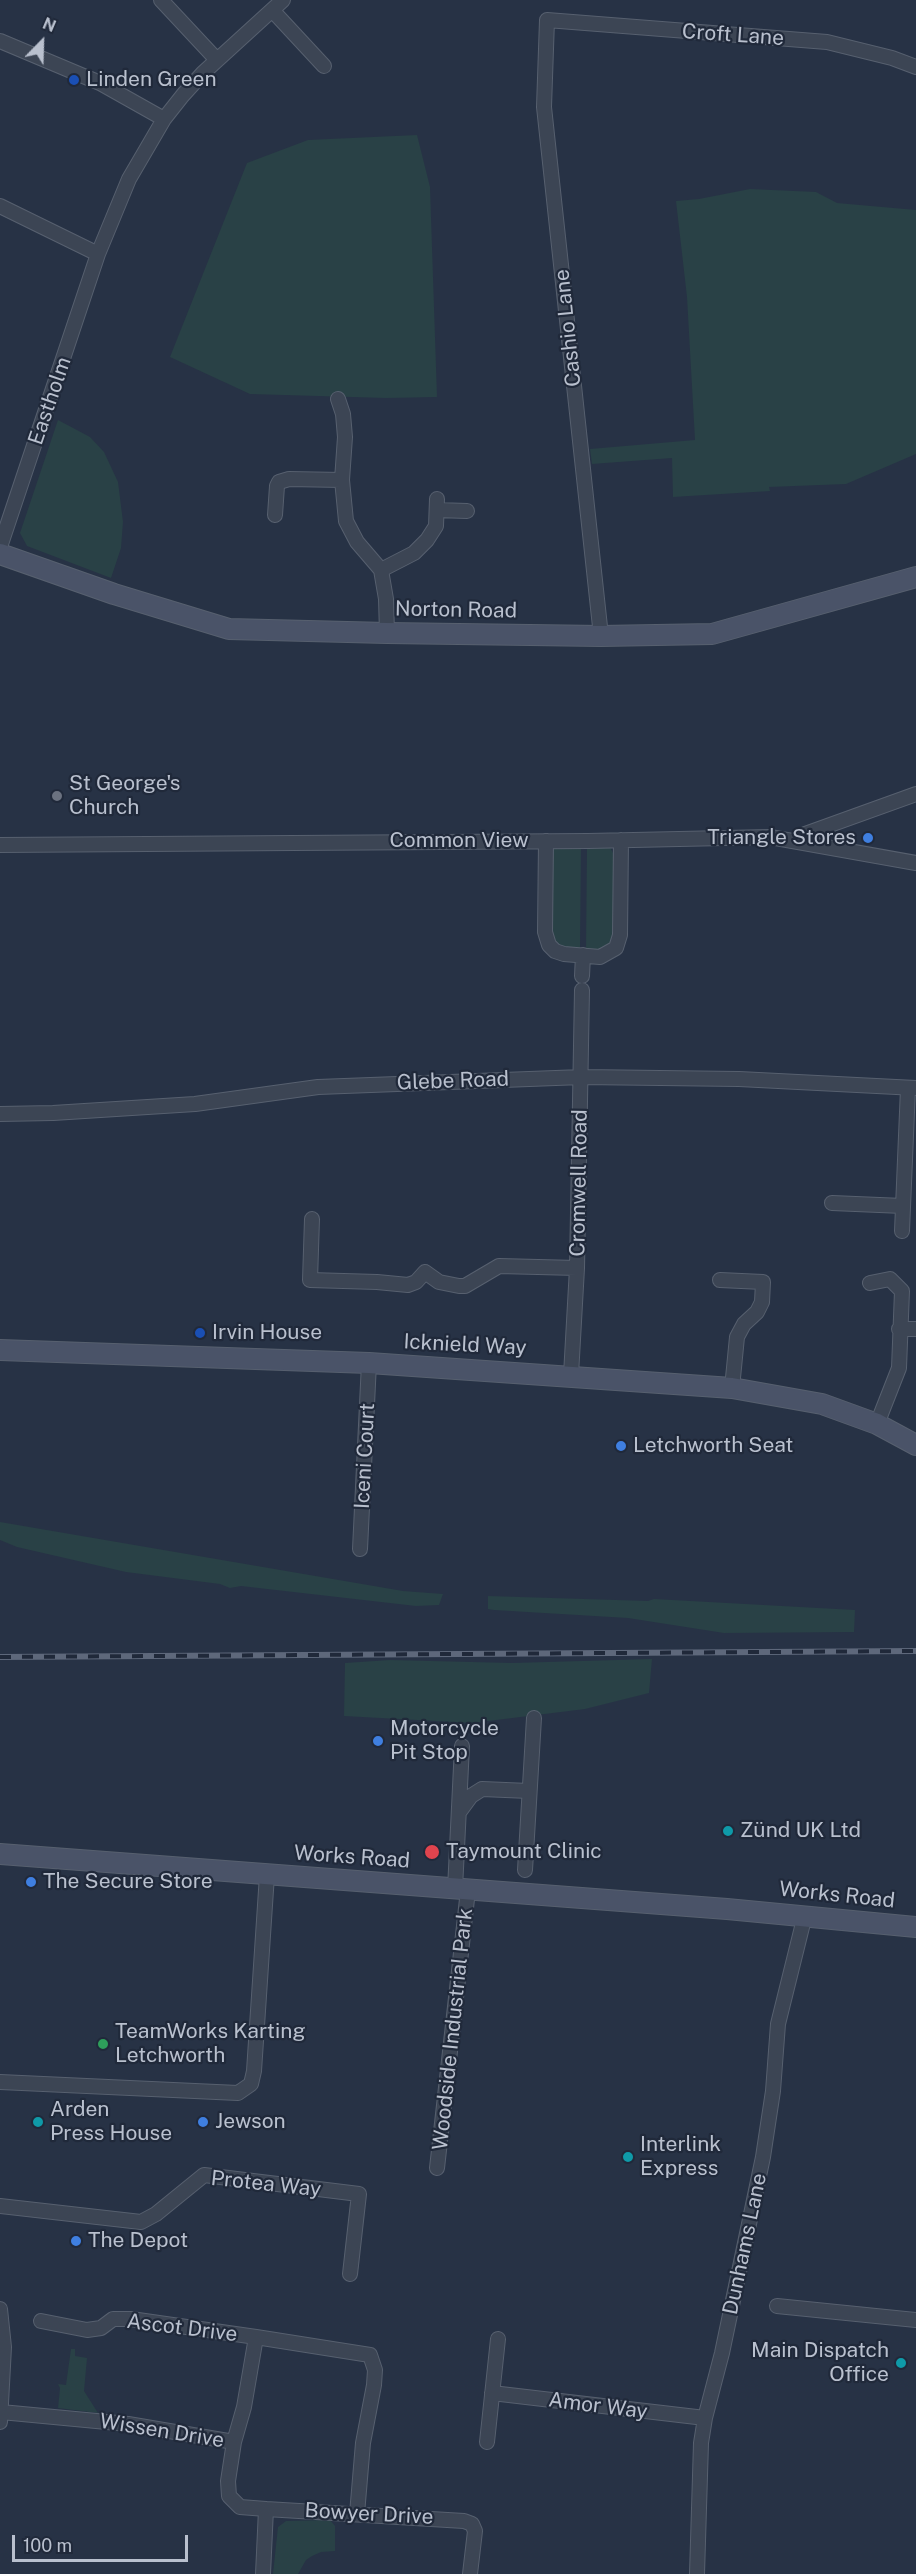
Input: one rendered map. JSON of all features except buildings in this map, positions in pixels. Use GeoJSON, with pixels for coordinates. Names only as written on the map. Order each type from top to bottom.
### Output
{"type":"FeatureCollection","features":[{"type":"Feature","properties":{"kind":"street"},"geometry":{"type":"LineString","coordinates":[[161,0],[217,60]]}},
{"type":"Feature","properties":{"kind":"street","name":"Eastholm"},"geometry":{"type":"LineString","coordinates":[[0,547],[98,254],[129,179],[164,119],[202,73],[283,0]]}},
{"type":"Feature","properties":{"kind":"street"},"geometry":{"type":"LineString","coordinates":[[272,10],[324,66]]}},
{"type":"Feature","properties":{"kind":"street","name":"Croft Lane"},"geometry":{"type":"LineString","coordinates":[[547,20],[827,42],[892,58],[916,67]]}},
{"type":"Feature","properties":{"kind":"street","name":"Cashio Lane"},"geometry":{"type":"LineString","coordinates":[[547,20],[544,107],[601,636]]}},
{"type":"Feature","properties":{"kind":"street"},"geometry":{"type":"LineString","coordinates":[[0,41],[100,83],[164,119]]}},
{"type":"Feature","properties":{"kind":"street"},"geometry":{"type":"LineString","coordinates":[[0,206],[98,254]]}},
{"type":"Feature","properties":{"kind":"street"},"geometry":{"type":"LineString","coordinates":[[338,399],[343,414],[345,437],[342,480],[346,521],[357,542],[381,570],[386,599],[387,633]]}},
{"type":"Feature","properties":{"kind":"street"},"geometry":{"type":"LineString","coordinates":[[275,514],[279,482],[289,479],[342,480]]}},
{"type":"Feature","properties":{"kind":"street"},"geometry":{"type":"LineString","coordinates":[[381,570],[414,553],[427,540],[436,526],[437,505],[467,511]]}},
{"type":"Feature","properties":{"kind":"street","name":"Norton Road"},"geometry":{"type":"LineString","coordinates":[[0,554],[114,594],[229,629],[387,633],[601,636],[712,634],[916,577]]}},
{"type":"Feature","properties":{"kind":"street"},"geometry":{"type":"LineString","coordinates":[[796,840],[805,834],[916,794]]}},
{"type":"Feature","properties":{"kind":"street","name":"Common View"},"geometry":{"type":"LineString","coordinates":[[0,845],[770,837],[916,863]]}},
{"type":"Feature","properties":{"kind":"street"},"geometry":{"type":"LineString","coordinates":[[546,841],[545,932],[549,945],[555,951],[564,954],[600,957],[616,948],[620,935],[621,840]]}},
{"type":"Feature","properties":{"kind":"street","name":"Cromwell Road"},"geometry":{"type":"LineString","coordinates":[[571,1375],[577,1268],[583,955]]}},
{"type":"Feature","properties":{"kind":"street","name":"Glebe Road"},"geometry":{"type":"LineString","coordinates":[[0,1114],[77,1112],[195,1104],[318,1087],[582,1077],[739,1079],[912,1088],[902,1231]]}},
{"type":"Feature","properties":{"kind":"street"},"geometry":{"type":"LineString","coordinates":[[832,1203],[903,1206]]}},
{"type":"Feature","properties":{"kind":"street"},"geometry":{"type":"LineString","coordinates":[[312,1220],[309,1280],[408,1285],[416,1282],[424,1272],[439,1282],[465,1286],[499,1266],[577,1268]]}},
{"type":"Feature","properties":{"kind":"street"},"geometry":{"type":"LineString","coordinates":[[870,1283],[890,1279],[902,1291],[899,1368],[878,1424]]}},
{"type":"Feature","properties":{"kind":"street"},"geometry":{"type":"LineString","coordinates":[[720,1280],[763,1282],[762,1302],[757,1312],[744,1323],[737,1337],[732,1388]]}},
{"type":"Feature","properties":{"kind":"street"},"geometry":{"type":"LineString","coordinates":[[899,1329],[916,1329]]}},
{"type":"Feature","properties":{"kind":"street","name":"Icknield Way"},"geometry":{"type":"LineString","coordinates":[[0,1350],[369,1363],[571,1375],[732,1388],[822,1404],[878,1424],[916,1444]]}},
{"type":"Feature","properties":{"kind":"street","name":"Iceni Court"},"geometry":{"type":"LineString","coordinates":[[360,1549],[369,1363]]}},
{"type":"Feature","properties":{"kind":"street"},"geometry":{"type":"LineString","coordinates":[[525,1870],[534,1718]]}},
{"type":"Feature","properties":{"kind":"street","name":"Woodside Industrial Park"},"geometry":{"type":"LineString","coordinates":[[437,2168],[461,1890],[462,1746]]}},
{"type":"Feature","properties":{"kind":"street"},"geometry":{"type":"LineString","coordinates":[[460,1811],[471,1796],[482,1789],[529,1791]]}},
{"type":"Feature","properties":{"kind":"street","name":"Works Road"},"geometry":{"type":"LineString","coordinates":[[0,1854],[804,1915],[916,1927]]}},
{"type":"Feature","properties":{"kind":"street"},"geometry":{"type":"LineString","coordinates":[[0,2082],[238,2093],[251,2084],[254,2071],[267,1875]]}},
{"type":"Feature","properties":{"kind":"street","name":"Dunhams Lane"},"geometry":{"type":"LineString","coordinates":[[697,2574],[701,2443],[705,2418],[724,2345],[763,2157],[773,2091],[778,2024],[804,1915]]}},
{"type":"Feature","properties":{"kind":"street","name":"Protea Way"},"geometry":{"type":"LineString","coordinates":[[0,2206],[141,2222],[156,2214],[204,2175],[359,2194],[350,2274]]}},
{"type":"Feature","properties":{"kind":"street"},"geometry":{"type":"LineString","coordinates":[[777,2306],[916,2320]]}},
{"type":"Feature","properties":{"kind":"street"},"geometry":{"type":"LineString","coordinates":[[0,2309],[4,2347],[0,2422]]}},
{"type":"Feature","properties":{"kind":"street","name":"Ascot Drive"},"geometry":{"type":"LineString","coordinates":[[41,2322],[87,2330],[101,2328],[113,2319],[131,2319],[256,2337],[244,2407],[234,2442]]}},
{"type":"Feature","properties":{"kind":"street"},"geometry":{"type":"LineString","coordinates":[[256,2337],[370,2355],[375,2370],[374,2385],[363,2443],[357,2514]]}},
{"type":"Feature","properties":{"kind":"street"},"geometry":{"type":"LineString","coordinates":[[487,2442],[498,2339]]}},
{"type":"Feature","properties":{"kind":"street","name":"Amor Way"},"geometry":{"type":"LineString","coordinates":[[492,2393],[705,2418]]}},
{"type":"Feature","properties":{"kind":"street","name":"Wissen Drive"},"geometry":{"type":"LineString","coordinates":[[1,2412],[128,2424],[234,2442],[228,2481],[229,2496],[240,2507],[266,2510]]}},
{"type":"Feature","properties":{"kind":"street"},"geometry":{"type":"LineString","coordinates":[[263,2574],[266,2510]]}},
{"type":"Feature","properties":{"kind":"street","name":"Bowyer Drive"},"geometry":{"type":"LineString","coordinates":[[266,2510],[443,2518],[464,2521],[472,2524],[475,2531],[476,2541],[470,2574]]}},
{"type":"Feature","properties":{"kind":"green space"},"geometry":{"type":"Polygon","coordinates":[[[417,135],[430,187],[437,397],[386,398],[250,394],[170,357],[247,163],[308,140],[417,135]]]}},
{"type":"Feature","properties":{"kind":"green space"},"geometry":{"type":"Polygon","coordinates":[[[750,189],[816,192],[837,203],[916,210],[916,454],[846,484],[769,487],[770,491],[673,497],[672,458],[592,464],[590,449],[695,440],[687,297],[676,201],[750,189]]]}},
{"type":"Feature","properties":{"kind":"green space"},"geometry":{"type":"Polygon","coordinates":[[[58,420],[90,437],[104,452],[118,482],[123,522],[121,548],[111,578],[27,546],[20,533],[58,420]]]}},
{"type":"Feature","properties":{"kind":"green space"},"geometry":{"type":"Polygon","coordinates":[[[610,847],[615,857],[615,938],[607,948],[586,950],[587,848],[610,847]]]}},
{"type":"Feature","properties":{"kind":"green space"},"geometry":{"type":"Polygon","coordinates":[[[581,848],[580,949],[562,948],[550,932],[552,849],[581,848]]]}},
{"type":"Feature","properties":{"kind":"green space"},"geometry":{"type":"Polygon","coordinates":[[[0,1522],[403,1591],[443,1594],[439,1605],[416,1606],[241,1586],[230,1588],[220,1584],[126,1572],[17,1547],[0,1540],[0,1522]]]}},
{"type":"Feature","properties":{"kind":"green space"},"geometry":{"type":"Polygon","coordinates":[[[488,1596],[648,1601],[654,1599],[855,1610],[854,1632],[724,1633],[628,1618],[494,1610],[488,1609],[488,1596]]]}},
{"type":"Feature","properties":{"kind":"green space"},"geometry":{"type":"Polygon","coordinates":[[[652,1659],[649,1693],[585,1709],[472,1723],[344,1716],[345,1663],[390,1660],[512,1663],[652,1659]]]}},
{"type":"Feature","properties":{"kind":"green space"},"geometry":{"type":"Polygon","coordinates":[[[71,2349],[75,2349],[75,2356],[87,2358],[84,2391],[98,2413],[58,2408],[60,2388],[58,2384],[66,2385],[71,2349]]]}},
{"type":"Feature","properties":{"kind":"green space"},"geometry":{"type":"Polygon","coordinates":[[[330,2520],[335,2526],[335,2551],[321,2552],[312,2556],[306,2560],[298,2574],[273,2574],[278,2527],[286,2521],[330,2520]]]}},
{"type":"Feature","properties":{"kind":"railway"},"geometry":{"type":"LineString","coordinates":[[0,1657],[916,1651]]}},
{"type":"Feature","properties":{"kind":"place","name":"Linden Green"},"geometry":{"type":"Point","coordinates":[74,80]}},
{"type":"Feature","properties":{"kind":"place","name":"St George's Church"},"geometry":{"type":"Point","coordinates":[57,796]}},
{"type":"Feature","properties":{"kind":"place","name":"Triangle Stores"},"geometry":{"type":"Point","coordinates":[868,838]}},
{"type":"Feature","properties":{"kind":"place","name":"Irvin House"},"geometry":{"type":"Point","coordinates":[200,1333]}},
{"type":"Feature","properties":{"kind":"place","name":"Letchworth Seat"},"geometry":{"type":"Point","coordinates":[621,1446]}},
{"type":"Feature","properties":{"kind":"place","name":"Motorcycle Pit Stop"},"geometry":{"type":"Point","coordinates":[378,1741]}},
{"type":"Feature","properties":{"kind":"place","name":"Zünd UK Ltd"},"geometry":{"type":"Point","coordinates":[728,1831]}},
{"type":"Feature","properties":{"kind":"place","name":"Taymount Clinic"},"geometry":{"type":"Point","coordinates":[432,1852]}},
{"type":"Feature","properties":{"kind":"place","name":"The Secure Store"},"geometry":{"type":"Point","coordinates":[31,1882]}},
{"type":"Feature","properties":{"kind":"place","name":"TeamWorks Karting Letchworth"},"geometry":{"type":"Point","coordinates":[103,2044]}},
{"type":"Feature","properties":{"kind":"place","name":"Arden Press House"},"geometry":{"type":"Point","coordinates":[38,2122]}},
{"type":"Feature","properties":{"kind":"place","name":"Jewson"},"geometry":{"type":"Point","coordinates":[203,2122]}},
{"type":"Feature","properties":{"kind":"place","name":"Interlink Express"},"geometry":{"type":"Point","coordinates":[628,2157]}},
{"type":"Feature","properties":{"kind":"place","name":"The Depot"},"geometry":{"type":"Point","coordinates":[76,2241]}},
{"type":"Feature","properties":{"kind":"place","name":"Main Dispatch Office"},"geometry":{"type":"Point","coordinates":[901,2363]}}]}
